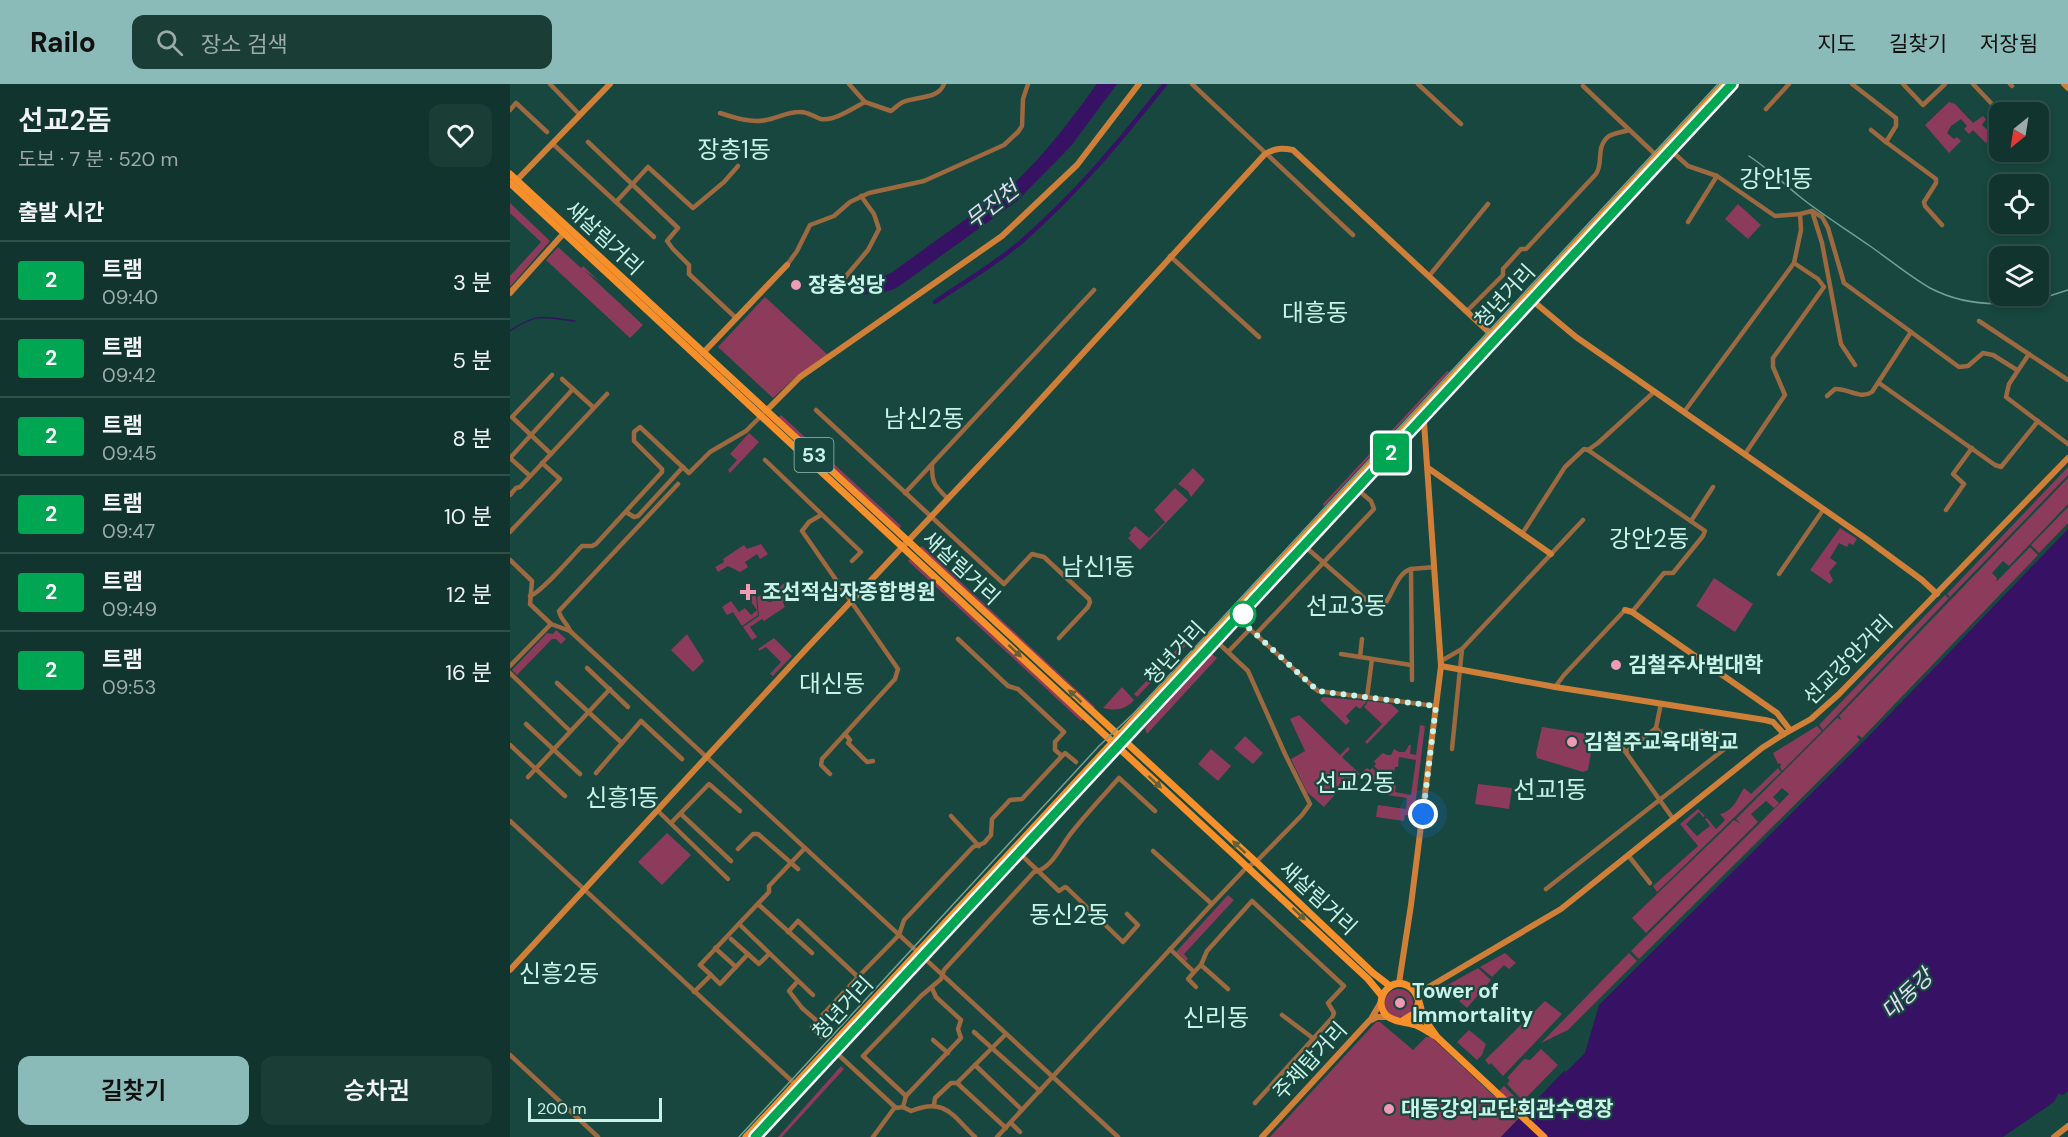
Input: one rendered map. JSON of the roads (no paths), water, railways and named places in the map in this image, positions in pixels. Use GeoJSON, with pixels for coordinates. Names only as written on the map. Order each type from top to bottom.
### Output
{"type":"FeatureCollection","features":[{"type":"Feature","properties":{"kind":"main road","name":"청년거리"},"geometry":{"type":"LineString","coordinates":[[746,1137],[1724,84]]}},
{"type":"Feature","properties":{"kind":"main road","name":"새살림거리"},"geometry":{"type":"LineString","coordinates":[[510,174],[514,182],[564,233],[764,414],[1368,979],[1381,999],[1382,1008],[1388,1017]]}},
{"type":"Feature","properties":{"kind":"main road","name":"새살림거리"},"geometry":{"type":"LineString","coordinates":[[514,182],[703,353],[764,414]]}},
{"type":"Feature","properties":{"kind":"main road","name":"새살림거리"},"geometry":{"type":"LineString","coordinates":[[904,544],[1118,736],[1373,973],[1390,986]]}},
{"type":"Feature","properties":{"kind":"main road"},"geometry":{"type":"LineString","coordinates":[[1381,999],[1390,986],[1399,983],[1409,986],[1417,994],[1418,1004],[1424,1017],[1437,1037]]}},
{"type":"Feature","properties":{"kind":"main road"},"geometry":{"type":"LineString","coordinates":[[1402,1021],[1415,1013],[1418,1004]]}},
{"type":"Feature","properties":{"kind":"main road"},"geometry":{"type":"LineString","coordinates":[[1388,1017],[1418,1026],[1437,1037],[1544,1137]]}},
{"type":"Feature","properties":{"kind":"street"},"geometry":{"type":"LineString","coordinates":[[550,84],[580,115]]}},
{"type":"Feature","properties":{"kind":"street"},"geometry":{"type":"LineString","coordinates":[[514,182],[610,84]]}},
{"type":"Feature","properties":{"kind":"street"},"geometry":{"type":"LineString","coordinates":[[849,84],[865,102],[891,111],[906,101],[942,90],[944,84]]}},
{"type":"Feature","properties":{"kind":"street"},"geometry":{"type":"LineString","coordinates":[[703,353],[787,264],[797,251],[810,225],[834,216],[861,196],[924,181],[1004,145],[1022,126],[1023,99],[1028,84]]}},
{"type":"Feature","properties":{"kind":"street"},"geometry":{"type":"LineString","coordinates":[[530,596],[546,584],[582,546],[596,544],[662,472],[662,469],[634,441],[634,432],[640,428],[688,472],[710,452],[746,432],[800,377],[1002,236],[1077,165],[1139,84]]}},
{"type":"Feature","properties":{"kind":"street"},"geometry":{"type":"LineString","coordinates":[[1192,84],[1353,235]]}},
{"type":"Feature","properties":{"kind":"street"},"geometry":{"type":"LineString","coordinates":[[1418,84],[1461,124]]}},
{"type":"Feature","properties":{"kind":"street"},"geometry":{"type":"LineString","coordinates":[[1766,109],[1789,84]]}},
{"type":"Feature","properties":{"kind":"street"},"geometry":{"type":"LineString","coordinates":[[1852,84],[1896,118],[1896,126],[1886,142]]}},
{"type":"Feature","properties":{"kind":"street"},"geometry":{"type":"LineString","coordinates":[[1903,84],[1923,105],[1942,85]]}},
{"type":"Feature","properties":{"kind":"street"},"geometry":{"type":"LineString","coordinates":[[1972,84],[1990,102]]}},
{"type":"Feature","properties":{"kind":"street"},"geometry":{"type":"LineString","coordinates":[[2064,84],[2068,88]]}},
{"type":"Feature","properties":{"kind":"street"},"geometry":{"type":"LineString","coordinates":[[1583,86],[1657,156]]}},
{"type":"Feature","properties":{"kind":"street"},"geometry":{"type":"LineString","coordinates":[[720,113],[737,118],[765,120],[795,112],[805,112],[822,119],[842,114],[865,102]]}},
{"type":"Feature","properties":{"kind":"street"},"geometry":{"type":"LineString","coordinates":[[510,110],[516,103],[547,132]]}},
{"type":"Feature","properties":{"kind":"street"},"geometry":{"type":"LineString","coordinates":[[1467,311],[1503,275],[1503,269],[1521,249],[1526,249],[1596,174],[1599,170],[1601,146],[1609,136],[1629,130]]}},
{"type":"Feature","properties":{"kind":"street"},"geometry":{"type":"LineString","coordinates":[[1871,130],[1936,179],[1936,183],[1924,202],[1942,225]]}},
{"type":"Feature","properties":{"kind":"street"},"geometry":{"type":"LineString","coordinates":[[588,142],[678,228],[667,241],[689,265],[689,274],[736,318]]}},
{"type":"Feature","properties":{"kind":"street"},"geometry":{"type":"LineString","coordinates":[[553,144],[654,237]]}},
{"type":"Feature","properties":{"kind":"street"},"geometry":{"type":"LineString","coordinates":[[1666,146],[1688,166],[1718,176],[1775,216],[1812,211],[1822,217],[1828,228],[1844,283],[1959,367],[1968,366],[1983,352],[1993,355],[2018,370]]}},
{"type":"Feature","properties":{"kind":"street"},"geometry":{"type":"LineString","coordinates":[[510,970],[930,516],[1010,433],[1265,154],[1274,149],[1293,150],[1492,335]]}},
{"type":"Feature","properties":{"kind":"street"},"geometry":{"type":"LineString","coordinates":[[616,202],[648,167],[693,208],[719,187],[738,166]]}},
{"type":"Feature","properties":{"kind":"street"},"geometry":{"type":"LineString","coordinates":[[1688,222],[1718,176]]}},
{"type":"Feature","properties":{"kind":"street"},"geometry":{"type":"LineString","coordinates":[[842,281],[862,259],[879,229],[874,214],[861,196]]}},
{"type":"Feature","properties":{"kind":"street"},"geometry":{"type":"LineString","coordinates":[[1429,276],[1488,204]]}},
{"type":"Feature","properties":{"kind":"street"},"geometry":{"type":"LineString","coordinates":[[1812,211],[1822,243],[1841,344],[1855,365]]}},
{"type":"Feature","properties":{"kind":"street"},"geometry":{"type":"LineString","coordinates":[[1683,411],[1794,263],[1801,230],[1800,214]]}},
{"type":"Feature","properties":{"kind":"street"},"geometry":{"type":"LineString","coordinates":[[510,292],[564,233]]}},
{"type":"Feature","properties":{"kind":"street"},"geometry":{"type":"LineString","coordinates":[[1170,256],[1259,337]]}},
{"type":"Feature","properties":{"kind":"street"},"geometry":{"type":"LineString","coordinates":[[1745,454],[1785,395],[1773,367],[1773,358],[1824,287],[1818,279],[1794,263]]}},
{"type":"Feature","properties":{"kind":"street"},"geometry":{"type":"LineString","coordinates":[[905,493],[1095,290]]}},
{"type":"Feature","properties":{"kind":"street"},"geometry":{"type":"LineString","coordinates":[[1527,296],[1576,337],[1903,566],[1937,594]]}},
{"type":"Feature","properties":{"kind":"street"},"geometry":{"type":"LineString","coordinates":[[1979,321],[2068,380]]}},
{"type":"Feature","properties":{"kind":"street"},"geometry":{"type":"LineString","coordinates":[[1827,396],[1835,389],[1843,388],[1866,396],[1872,392],[1911,332]]}},
{"type":"Feature","properties":{"kind":"street"},"geometry":{"type":"LineString","coordinates":[[2029,354],[2007,387],[2007,397],[2068,444]]}},
{"type":"Feature","properties":{"kind":"street"},"geometry":{"type":"LineString","coordinates":[[551,454],[512,417],[552,375]]}},
{"type":"Feature","properties":{"kind":"street"},"geometry":{"type":"LineString","coordinates":[[562,379],[593,407]]}},
{"type":"Feature","properties":{"kind":"street"},"geometry":{"type":"LineString","coordinates":[[1879,383],[1995,465],[2001,466],[2038,421]]}},
{"type":"Feature","properties":{"kind":"street"},"geometry":{"type":"LineString","coordinates":[[530,476],[510,458],[573,389]]}},
{"type":"Feature","properties":{"kind":"street"},"geometry":{"type":"LineString","coordinates":[[1588,450],[1654,392]]}},
{"type":"Feature","properties":{"kind":"street"},"geometry":{"type":"LineString","coordinates":[[510,495],[607,394]]}},
{"type":"Feature","properties":{"kind":"street"},"geometry":{"type":"LineString","coordinates":[[1399,983],[1441,664],[1423,408]]}},
{"type":"Feature","properties":{"kind":"street"},"geometry":{"type":"LineString","coordinates":[[816,410],[1004,584],[1032,554],[1038,554],[1089,599],[1088,607],[1059,638]]}},
{"type":"Feature","properties":{"kind":"street"},"geometry":{"type":"LineString","coordinates":[[1946,510],[1964,484],[1953,474],[1972,448]]}},
{"type":"Feature","properties":{"kind":"street"},"geometry":{"type":"LineString","coordinates":[[1522,534],[1565,467],[1584,449],[1705,531],[1704,536],[1673,573],[1664,573],[1632,612]]}},
{"type":"Feature","properties":{"kind":"street","name":"선교강안거리"},"geometry":{"type":"LineString","coordinates":[[1417,994],[1561,909],[1762,748],[1811,719],[1839,694],[2068,458]]}},
{"type":"Feature","properties":{"kind":"street"},"geometry":{"type":"LineString","coordinates":[[765,460],[861,552],[852,561]]}},
{"type":"Feature","properties":{"kind":"street"},"geometry":{"type":"LineString","coordinates":[[510,532],[560,479],[542,463]]}},
{"type":"Feature","properties":{"kind":"street"},"geometry":{"type":"LineString","coordinates":[[932,465],[932,480],[947,498]]}},
{"type":"Feature","properties":{"kind":"street"},"geometry":{"type":"LineString","coordinates":[[626,512],[634,517],[638,516],[683,467]]}},
{"type":"Feature","properties":{"kind":"street"},"geometry":{"type":"LineString","coordinates":[[1428,468],[1551,554]]}},
{"type":"Feature","properties":{"kind":"street"},"geometry":{"type":"LineString","coordinates":[[570,631],[559,611],[678,484]]}},
{"type":"Feature","properties":{"kind":"street"},"geometry":{"type":"LineString","coordinates":[[1256,634],[1374,508],[1371,501],[1352,485]]}},
{"type":"Feature","properties":{"kind":"street"},"geometry":{"type":"LineString","coordinates":[[1691,521],[1713,487]]}},
{"type":"Feature","properties":{"kind":"street"},"geometry":{"type":"LineString","coordinates":[[1779,574],[1823,510]]}},
{"type":"Feature","properties":{"kind":"street"},"geometry":{"type":"LineString","coordinates":[[821,515],[809,522],[802,531],[898,669],[895,679],[820,762],[830,774]]}},
{"type":"Feature","properties":{"kind":"street"},"geometry":{"type":"LineString","coordinates":[[1441,664],[1462,649],[1582,520]]}},
{"type":"Feature","properties":{"kind":"street"},"geometry":{"type":"LineString","coordinates":[[1309,550],[1378,610],[1388,601],[1402,574],[1411,569],[1435,567]]}},
{"type":"Feature","properties":{"kind":"street"},"geometry":{"type":"LineString","coordinates":[[510,560],[532,581],[530,604],[551,624],[570,631],[1118,1137]]}},
{"type":"Feature","properties":{"kind":"street"},"geometry":{"type":"LineString","coordinates":[[1411,569],[1412,680]]}},
{"type":"Feature","properties":{"kind":"street"},"geometry":{"type":"LineString","coordinates":[[1555,687],[1625,610],[1632,612],[1777,713],[1787,732]]}},
{"type":"Feature","properties":{"kind":"street"},"geometry":{"type":"LineString","coordinates":[[1233,614],[1318,691],[1436,706]]}},
{"type":"Feature","properties":{"kind":"street"},"geometry":{"type":"LineString","coordinates":[[510,666],[551,624]]}},
{"type":"Feature","properties":{"kind":"street"},"geometry":{"type":"LineString","coordinates":[[1228,652],[1250,629]]}},
{"type":"Feature","properties":{"kind":"street"},"geometry":{"type":"LineString","coordinates":[[997,1137],[1212,904],[1247,867],[1256,862],[1310,804],[1248,671],[1212,637]]}},
{"type":"Feature","properties":{"kind":"street"},"geometry":{"type":"LineString","coordinates":[[958,639],[1008,686],[1018,689],[1064,732],[1055,742],[1055,750],[1062,756]]}},
{"type":"Feature","properties":{"kind":"street"},"geometry":{"type":"LineString","coordinates":[[1360,657],[1362,639]]}},
{"type":"Feature","properties":{"kind":"street"},"geometry":{"type":"LineString","coordinates":[[1452,749],[1462,649]]}},
{"type":"Feature","properties":{"kind":"street"},"geometry":{"type":"LineString","coordinates":[[1341,654],[1412,665]]}},
{"type":"Feature","properties":{"kind":"street"},"geometry":{"type":"LineString","coordinates":[[1367,697],[1372,659]]}},
{"type":"Feature","properties":{"kind":"street"},"geometry":{"type":"LineString","coordinates":[[1441,664],[1555,687],[1766,720],[1787,732]]}},
{"type":"Feature","properties":{"kind":"street"},"geometry":{"type":"LineString","coordinates":[[587,668],[628,707]]}},
{"type":"Feature","properties":{"kind":"street"},"geometry":{"type":"LineString","coordinates":[[510,673],[570,731]]}},
{"type":"Feature","properties":{"kind":"street"},"geometry":{"type":"LineString","coordinates":[[557,682],[622,743]]}},
{"type":"Feature","properties":{"kind":"street"},"geometry":{"type":"LineString","coordinates":[[528,777],[610,689]]}},
{"type":"Feature","properties":{"kind":"street"},"geometry":{"type":"LineString","coordinates":[[1626,752],[1656,728],[1661,703]]}},
{"type":"Feature","properties":{"kind":"street"},"geometry":{"type":"LineString","coordinates":[[596,773],[641,721],[682,759]]}},
{"type":"Feature","properties":{"kind":"street"},"geometry":{"type":"LineString","coordinates":[[526,724],[580,774]]}},
{"type":"Feature","properties":{"kind":"street"},"geometry":{"type":"LineString","coordinates":[[1546,889],[1661,801],[1736,738],[1700,731],[1698,743],[1665,736],[1656,728]]}},
{"type":"Feature","properties":{"kind":"street"},"geometry":{"type":"LineString","coordinates":[[845,734],[850,740],[848,743],[867,762],[873,761]]}},
{"type":"Feature","properties":{"kind":"street"},"geometry":{"type":"LineString","coordinates":[[510,745],[565,796]]}},
{"type":"Feature","properties":{"kind":"street"},"geometry":{"type":"LineString","coordinates":[[1622,747],[1674,820]]}},
{"type":"Feature","properties":{"kind":"street"},"geometry":{"type":"LineString","coordinates":[[822,1037],[812,1027],[899,935],[904,920],[973,847],[979,846],[991,835],[992,819],[1010,800],[1022,799],[1065,753],[1076,762]]}},
{"type":"Feature","properties":{"kind":"street"},"geometry":{"type":"LineString","coordinates":[[906,1096],[863,1056],[921,996],[932,988],[944,970],[1034,872],[1062,849],[1069,834],[1119,778],[1155,811]]}},
{"type":"Feature","properties":{"kind":"street"},"geometry":{"type":"LineString","coordinates":[[671,824],[709,784],[740,811]]}},
{"type":"Feature","properties":{"kind":"street"},"geometry":{"type":"LineString","coordinates":[[658,811],[728,879]]}},
{"type":"Feature","properties":{"kind":"street"},"geometry":{"type":"LineString","coordinates":[[681,814],[731,861]]}},
{"type":"Feature","properties":{"kind":"street"},"geometry":{"type":"LineString","coordinates":[[951,816],[979,846]]}},
{"type":"Feature","properties":{"kind":"street"},"geometry":{"type":"LineString","coordinates":[[510,821],[795,1084]]}},
{"type":"Feature","properties":{"kind":"street"},"geometry":{"type":"LineString","coordinates":[[738,849],[753,834],[758,834],[798,869]]}},
{"type":"Feature","properties":{"kind":"street"},"geometry":{"type":"LineString","coordinates":[[701,852],[711,841]]}},
{"type":"Feature","properties":{"kind":"street"},"geometry":{"type":"LineString","coordinates":[[748,954],[720,984],[700,965],[769,892],[769,886],[805,848]]}},
{"type":"Feature","properties":{"kind":"street"},"geometry":{"type":"LineString","coordinates":[[1014,848],[1059,891],[1067,888],[1123,942],[1138,925],[1127,914]]}},
{"type":"Feature","properties":{"kind":"street"},"geometry":{"type":"LineString","coordinates":[[1153,850],[1212,904]]}},
{"type":"Feature","properties":{"kind":"street"},"geometry":{"type":"LineString","coordinates":[[1628,855],[1650,883]]}},
{"type":"Feature","properties":{"kind":"street"},"geometry":{"type":"LineString","coordinates":[[1196,987],[1188,979],[1201,965],[1207,951],[1252,901],[1344,986],[1328,1003],[1334,1013],[1332,1018],[1256,1103]]}},
{"type":"Feature","properties":{"kind":"street"},"geometry":{"type":"LineString","coordinates":[[758,904],[812,953]]}},
{"type":"Feature","properties":{"kind":"street"},"geometry":{"type":"LineString","coordinates":[[788,932],[798,921],[858,977]]}},
{"type":"Feature","properties":{"kind":"street"},"geometry":{"type":"LineString","coordinates":[[739,924],[813,995]]}},
{"type":"Feature","properties":{"kind":"street"},"geometry":{"type":"LineString","coordinates":[[731,939],[759,964],[769,954]]}},
{"type":"Feature","properties":{"kind":"street"},"geometry":{"type":"LineString","coordinates":[[716,948],[736,967]]}},
{"type":"Feature","properties":{"kind":"street"},"geometry":{"type":"LineString","coordinates":[[1170,949],[1194,972]]}},
{"type":"Feature","properties":{"kind":"street"},"geometry":{"type":"LineString","coordinates":[[1201,965],[1228,989]]}},
{"type":"Feature","properties":{"kind":"street"},"geometry":{"type":"LineString","coordinates":[[694,992],[711,975]]}},
{"type":"Feature","properties":{"kind":"street"},"geometry":{"type":"LineString","coordinates":[[797,982],[789,991],[802,1008],[817,1021]]}},
{"type":"Feature","properties":{"kind":"street"},"geometry":{"type":"LineString","coordinates":[[903,1107],[906,1096],[962,1038],[958,1029],[961,1020],[936,997],[932,988]]}},
{"type":"Feature","properties":{"kind":"street"},"geometry":{"type":"LineString","coordinates":[[1369,1021],[1381,999]]}},
{"type":"Feature","properties":{"kind":"street"},"geometry":{"type":"LineString","coordinates":[[1282,1015],[1314,1039]]}},
{"type":"Feature","properties":{"kind":"street","name":"주체탑거리"},"geometry":{"type":"LineString","coordinates":[[1262,1137],[1369,1021],[1377,1017],[1388,1017]]}},
{"type":"Feature","properties":{"kind":"street"},"geometry":{"type":"LineString","coordinates":[[974,1032],[1040,1091]]}},
{"type":"Feature","properties":{"kind":"street"},"geometry":{"type":"LineString","coordinates":[[957,1083],[1006,1034]]}},
{"type":"Feature","properties":{"kind":"street"},"geometry":{"type":"LineString","coordinates":[[933,1040],[948,1053]]}},
{"type":"Feature","properties":{"kind":"street"},"geometry":{"type":"LineString","coordinates":[[830,1047],[895,1107],[903,1107],[911,1111],[934,1105],[947,1111],[975,1137]]}},
{"type":"Feature","properties":{"kind":"street"},"geometry":{"type":"LineString","coordinates":[[1290,1052],[1297,1058]]}},
{"type":"Feature","properties":{"kind":"street"},"geometry":{"type":"LineString","coordinates":[[510,1055],[598,1137]]}},
{"type":"Feature","properties":{"kind":"street"},"geometry":{"type":"LineString","coordinates":[[975,1065],[1022,1110]]}},
{"type":"Feature","properties":{"kind":"street"},"geometry":{"type":"LineString","coordinates":[[934,1105],[935,1098],[951,1083],[957,1083],[1006,1128]]}},
{"type":"Feature","properties":{"kind":"street"},"geometry":{"type":"LineString","coordinates":[[873,1137],[895,1107]]}},
{"type":"Feature","properties":{"kind":"street"},"geometry":{"type":"LineString","coordinates":[[1011,1122],[1020,1132]]}},
{"type":"Feature","properties":{"kind":"street"},"geometry":{"type":"LineString","coordinates":[[2054,1137],[2068,1126]]}},
{"type":"Feature","properties":{"kind":"water"},"geometry":{"type":"Polygon","coordinates":[[[1097,84],[1117,84],[1071,146],[1017,201],[898,287],[882,293],[853,294],[847,287],[848,280],[877,279],[891,273],[1009,188],[1045,151],[1097,84]]]}},
{"type":"Feature","properties":{"kind":"water","name":"대동강"},"geometry":{"type":"Polygon","coordinates":[[[2068,529],[2068,1091],[2063,1095],[2058,1094],[2054,1102],[2003,1137],[1501,1137],[1564,1071],[1566,1072],[1585,1053],[1599,1005],[1866,739],[2068,529]]]}},
{"type":"Feature","properties":{"kind":"waterway"},"geometry":{"type":"LineString","coordinates":[[935,302],[1002,257],[1042,223],[1097,166],[1165,84]]}},
{"type":"Feature","properties":{"kind":"waterway","name":"무진천"},"geometry":{"type":"LineString","coordinates":[[510,331],[534,318],[548,317],[575,321]]}},
{"type":"Feature","properties":{"kind":"tram line"},"geometry":{"type":"LineString","coordinates":[[739,1137],[1099,746],[1134,713],[1718,84]]}},
{"type":"Feature","properties":{"kind":"tram line"},"geometry":{"type":"LineString","coordinates":[[755,1137],[1732,84]]}},
{"type":"Feature","properties":{"kind":"tram line","name":"2"},"geometry":{"type":"LineString","coordinates":[[755,1137],[1123,739],[1243,614],[1531,299],[1732,84]]}},
{"type":"Feature","properties":{"kind":"railway"},"geometry":{"type":"LineString","coordinates":[[1749,156],[1807,203],[1930,288],[1964,300],[1999,304],[2034,300],[2068,290]]}},
{"type":"Feature","properties":{"kind":"place","name":"장충성당"},"geometry":{"type":"Point","coordinates":[796,285]}},
{"type":"Feature","properties":{"kind":"place","name":"조선적십자종합병원"},"geometry":{"type":"Point","coordinates":[748,592]}},
{"type":"Feature","properties":{"kind":"place","name":"김철주사범대학"},"geometry":{"type":"Point","coordinates":[1616,665]}},
{"type":"Feature","properties":{"kind":"place","name":"김철주교육대학교"},"geometry":{"type":"Point","coordinates":[1572,742]}},
{"type":"Feature","properties":{"kind":"place","name":"Tower of Immortality"},"geometry":{"type":"Point","coordinates":[1400,1003]}},
{"type":"Feature","properties":{"kind":"place","name":"대동강외교단회관수영장"},"geometry":{"type":"Point","coordinates":[1389,1109]}},
{"type":"Feature","properties":{"kind":"district","name":"장충1동"},"geometry":{"type":"Point","coordinates":[734,149]}},
{"type":"Feature","properties":{"kind":"district","name":"강안1동"},"geometry":{"type":"Point","coordinates":[1776,178]}},
{"type":"Feature","properties":{"kind":"district","name":"대흥동"},"geometry":{"type":"Point","coordinates":[1315,312]}},
{"type":"Feature","properties":{"kind":"district","name":"남신2동"},"geometry":{"type":"Point","coordinates":[924,418]}},
{"type":"Feature","properties":{"kind":"district","name":"강안2동"},"geometry":{"type":"Point","coordinates":[1649,538]}},
{"type":"Feature","properties":{"kind":"district","name":"남신1동"},"geometry":{"type":"Point","coordinates":[1098,566]}},
{"type":"Feature","properties":{"kind":"district","name":"선교3동"},"geometry":{"type":"Point","coordinates":[1346,605]}},
{"type":"Feature","properties":{"kind":"district","name":"대신동"},"geometry":{"type":"Point","coordinates":[832,683]}},
{"type":"Feature","properties":{"kind":"district","name":"선교2동"},"geometry":{"type":"Point","coordinates":[1355,782]}},
{"type":"Feature","properties":{"kind":"district","name":"선교1동"},"geometry":{"type":"Point","coordinates":[1550,789]}},
{"type":"Feature","properties":{"kind":"district","name":"신흥1동"},"geometry":{"type":"Point","coordinates":[622,797]}},
{"type":"Feature","properties":{"kind":"district","name":"동신2동"},"geometry":{"type":"Point","coordinates":[1069,914]}},
{"type":"Feature","properties":{"kind":"district","name":"신흥2동"},"geometry":{"type":"Point","coordinates":[559,973]}},
{"type":"Feature","properties":{"kind":"district","name":"신리동"},"geometry":{"type":"Point","coordinates":[1216,1017]}}]}
